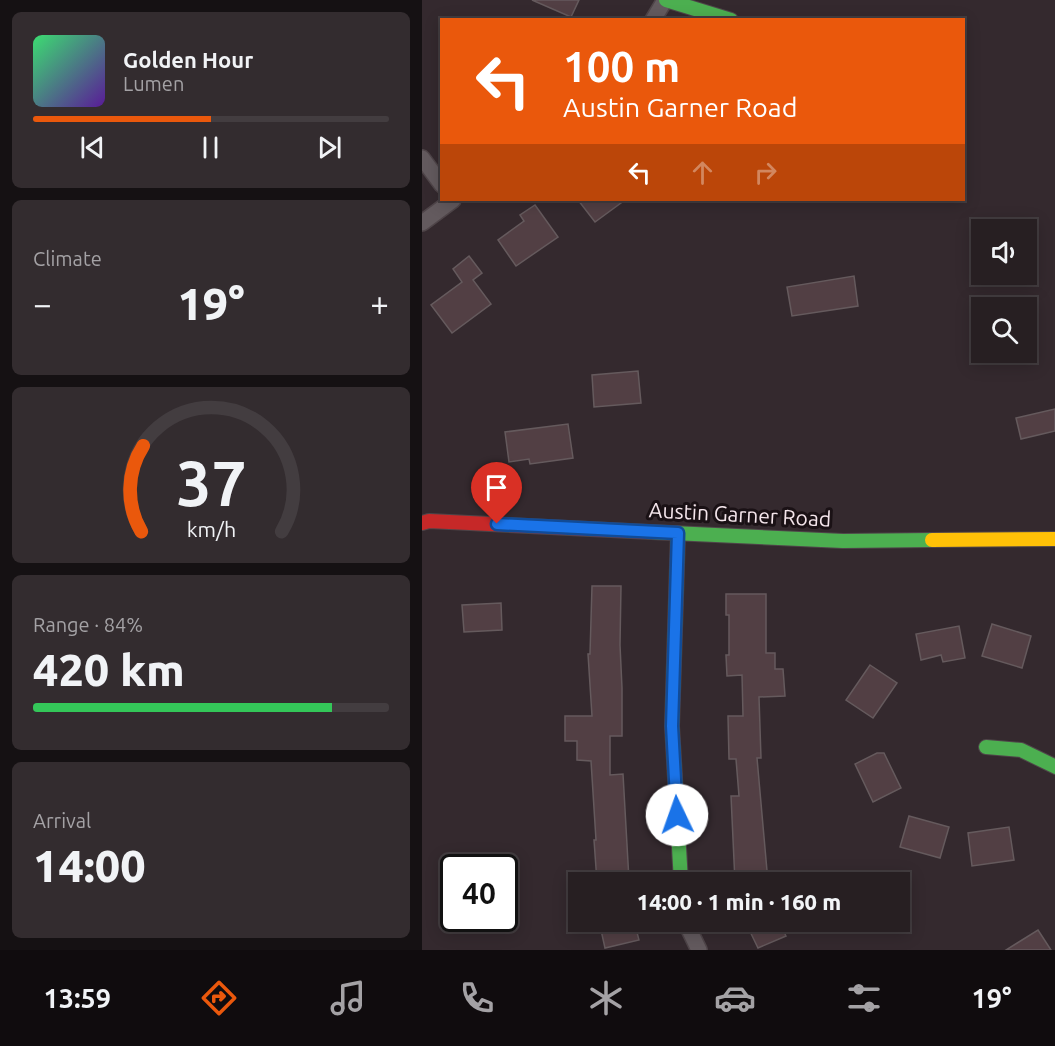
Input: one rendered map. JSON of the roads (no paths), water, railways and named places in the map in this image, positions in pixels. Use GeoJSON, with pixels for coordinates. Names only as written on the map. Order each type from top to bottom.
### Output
{"type":"FeatureCollection","features":[{"type":"Feature","properties":{"kind":"street"},"geometry":{"type":"LineString","coordinates":[[654,18],[666,0],[724,18]]}},
{"type":"Feature","properties":{"kind":"street"},"geometry":{"type":"LineString","coordinates":[[422,158],[440,182]]}},
{"type":"Feature","properties":{"kind":"street"},"geometry":{"type":"LineString","coordinates":[[422,223],[451,201]]}},
{"type":"Feature","properties":{"kind":"street","name":"Austin Garner Road"},"geometry":{"type":"LineString","coordinates":[[422,523],[429,521],[843,542],[1055,539]]}},
{"type":"Feature","properties":{"kind":"street"},"geometry":{"type":"LineString","coordinates":[[678,533],[672,726],[680,872]]}},
{"type":"Feature","properties":{"kind":"street"},"geometry":{"type":"LineString","coordinates":[[986,747],[1021,750],[1055,766]]}},
{"type":"Feature","properties":{"kind":"street"},"geometry":{"type":"LineString","coordinates":[[691,932],[700,950]]}}]}
